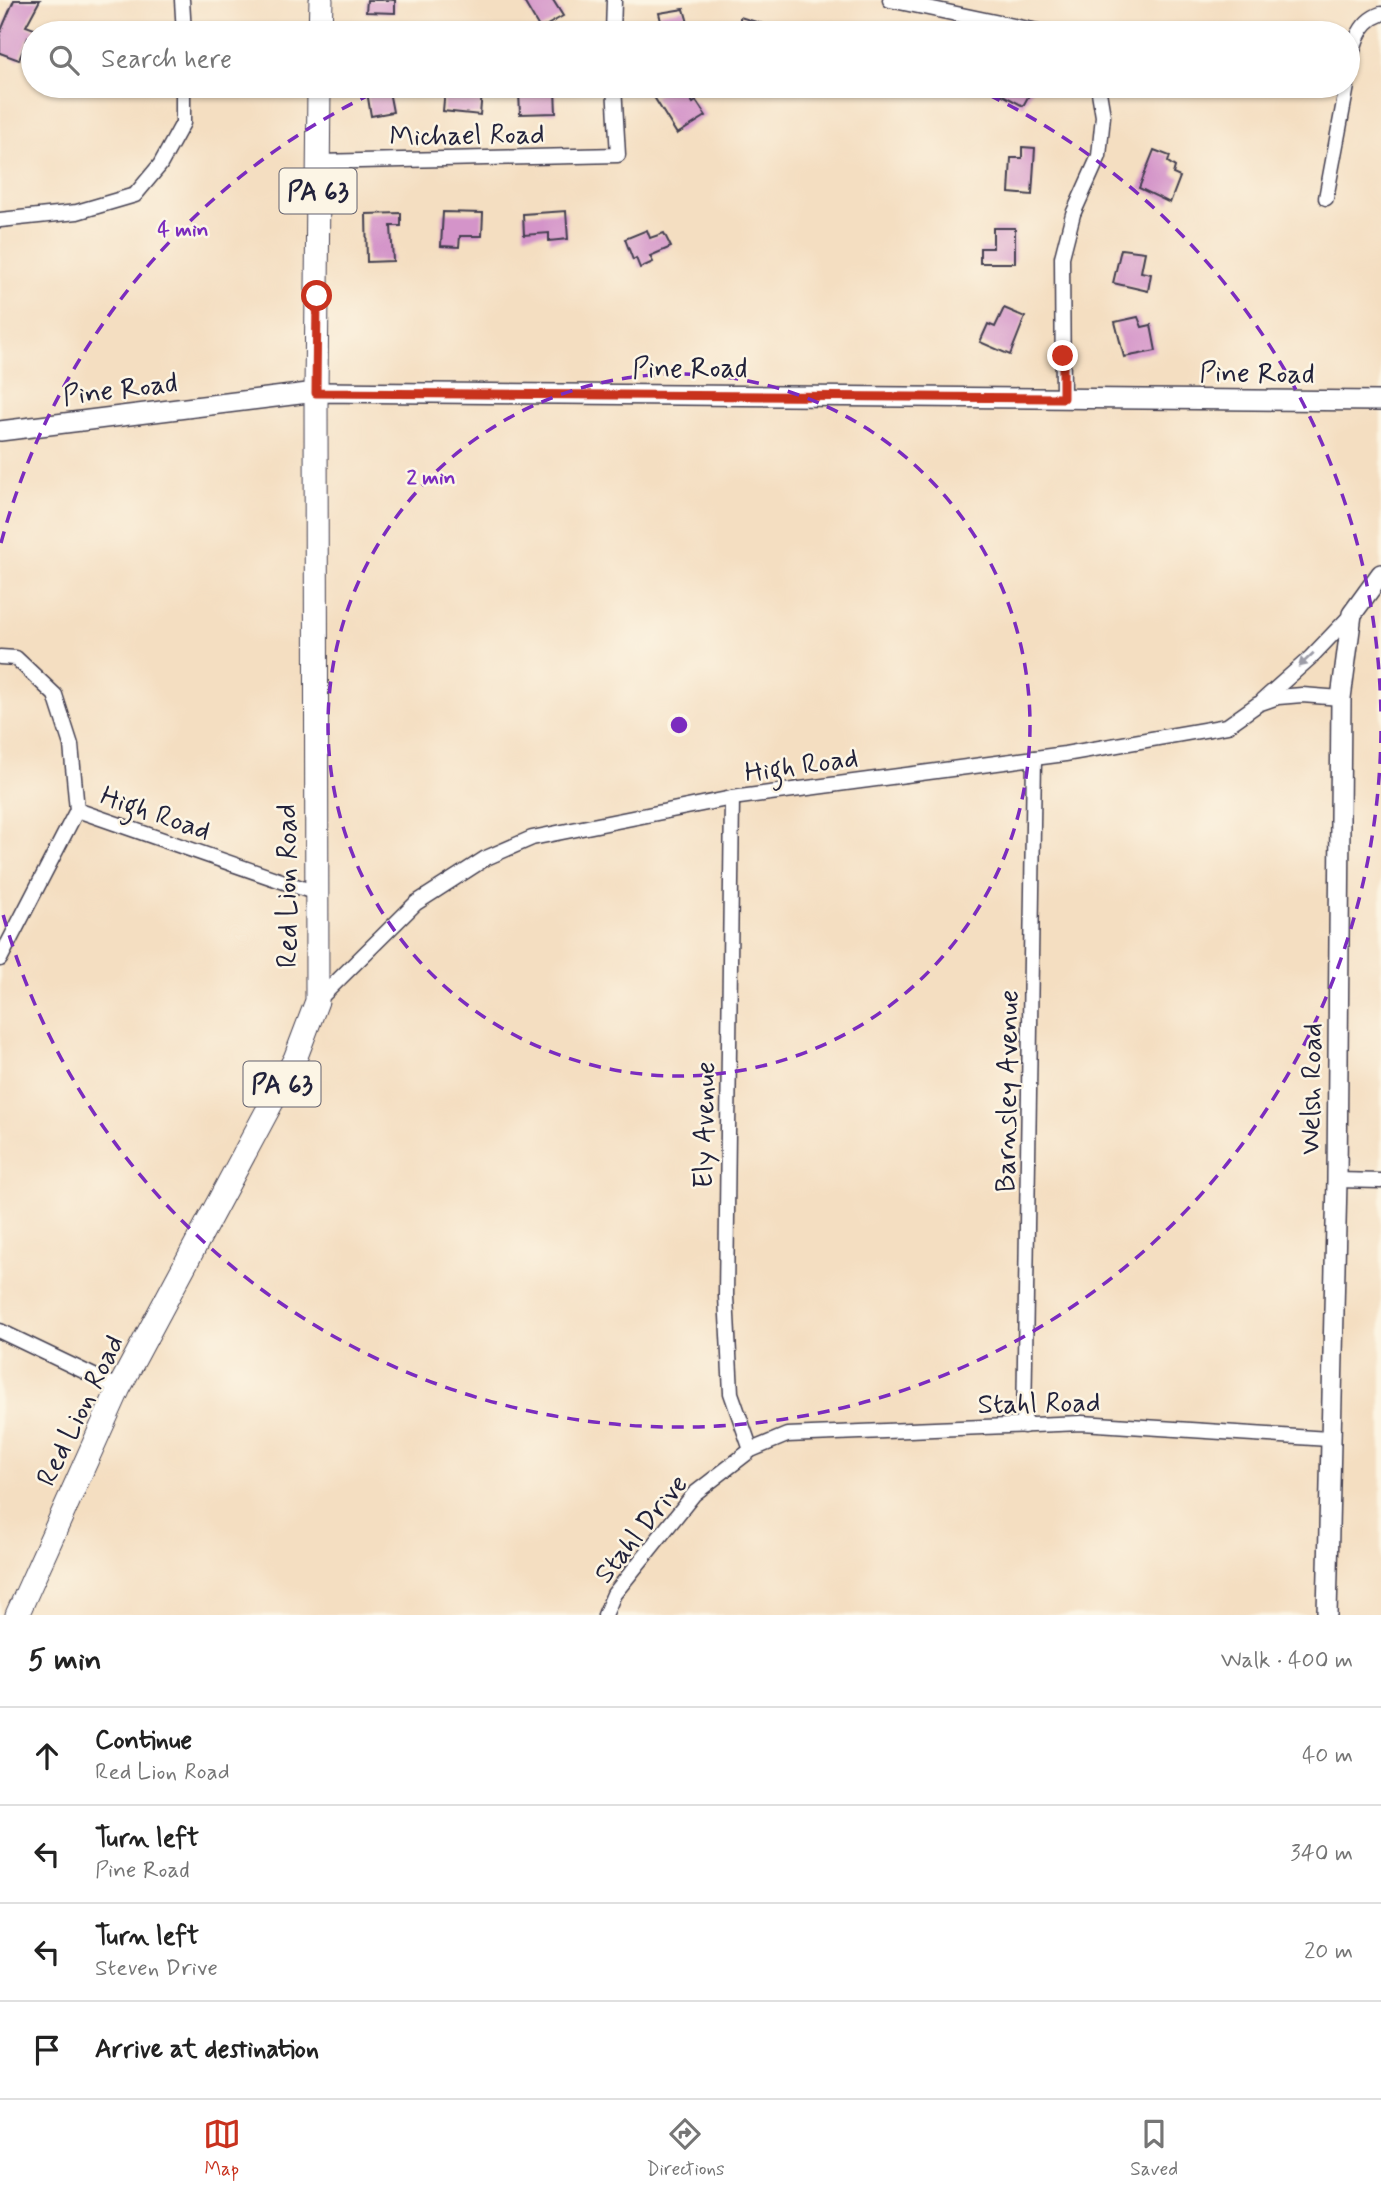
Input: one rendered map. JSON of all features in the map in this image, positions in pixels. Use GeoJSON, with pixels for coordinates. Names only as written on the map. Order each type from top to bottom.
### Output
{"type":"FeatureCollection","features":[{"type":"Feature","properties":{"kind":"main road"},"geometry":{"type":"LineString","coordinates":[[320,0],[320,21]]}},
{"type":"Feature","properties":{"kind":"main road","name":"Red Lion Road"},"geometry":{"type":"LineString","coordinates":[[21,1612],[119,1388],[295,1059],[317,1001],[316,393],[319,98]]}},
{"type":"Feature","properties":{"kind":"street"},"geometry":{"type":"LineString","coordinates":[[182,0],[183,21]]}},
{"type":"Feature","properties":{"kind":"street"},"geometry":{"type":"LineString","coordinates":[[613,21],[614,0]]}},
{"type":"Feature","properties":{"kind":"street"},"geometry":{"type":"LineString","coordinates":[[890,0],[992,21]]}},
{"type":"Feature","properties":{"kind":"street"},"geometry":{"type":"LineString","coordinates":[[1360,33],[1370,18],[1381,14]]}},
{"type":"Feature","properties":{"kind":"street"},"geometry":{"type":"LineString","coordinates":[[0,220],[77,212],[135,195],[160,164],[183,123],[183,98]]}},
{"type":"Feature","properties":{"kind":"street","name":"Michael Road"},"geometry":{"type":"LineString","coordinates":[[318,162],[618,155],[615,98]]}},
{"type":"Feature","properties":{"kind":"street"},"geometry":{"type":"LineString","coordinates":[[1063,398],[1062,257],[1073,214],[1099,156],[1103,116],[1100,98]]}},
{"type":"Feature","properties":{"kind":"street"},"geometry":{"type":"LineString","coordinates":[[1326,198],[1345,98]]}},
{"type":"Feature","properties":{"kind":"street","name":"Pine Road"},"geometry":{"type":"LineString","coordinates":[[0,431],[316,393],[1381,401]]}},
{"type":"Feature","properties":{"kind":"street","name":"Welsh Road"},"geometry":{"type":"LineString","coordinates":[[1327,1615],[1337,1180],[1341,698],[1352,614],[1381,574]]}},
{"type":"Feature","properties":{"kind":"street"},"geometry":{"type":"LineString","coordinates":[[1258,704],[1310,658],[1352,614]]}},
{"type":"Feature","properties":{"kind":"street","name":"High Road"},"geometry":{"type":"LineString","coordinates":[[0,657],[16,658],[55,695],[71,745],[77,810],[316,893]]}},
{"type":"Feature","properties":{"kind":"street","name":"High Road"},"geometry":{"type":"LineString","coordinates":[[317,1001],[416,903],[486,858],[533,838],[732,798],[1034,758],[1227,726],[1258,704],[1278,697],[1303,695],[1341,698]]}},
{"type":"Feature","properties":{"kind":"street","name":"Barnsley Avenue"},"geometry":{"type":"LineString","coordinates":[[1024,1426],[1034,758]]}},
{"type":"Feature","properties":{"kind":"street","name":"Ely Avenue"},"geometry":{"type":"LineString","coordinates":[[732,798],[726,1296],[731,1393],[751,1450]]}},
{"type":"Feature","properties":{"kind":"street"},"geometry":{"type":"LineString","coordinates":[[0,959],[77,810]]}},
{"type":"Feature","properties":{"kind":"street"},"geometry":{"type":"LineString","coordinates":[[1337,1180],[1381,1181]]}},
{"type":"Feature","properties":{"kind":"street"},"geometry":{"type":"LineString","coordinates":[[0,1331],[119,1388]]}},
{"type":"Feature","properties":{"kind":"street","name":"Stahl Road"},"geometry":{"type":"LineString","coordinates":[[751,1450],[787,1435],[1082,1423],[1329,1439]]}},
{"type":"Feature","properties":{"kind":"street","name":"Stahl Drive"},"geometry":{"type":"LineString","coordinates":[[605,1615],[614,1594],[694,1494],[751,1450]]}},
{"type":"Feature","properties":{"kind":"building"},"geometry":{"type":"Polygon","coordinates":[[[14,0],[40,0],[29,21],[21,21],[19,60],[0,53],[0,33],[14,0]]]}},
{"type":"Feature","properties":{"kind":"building"},"geometry":{"type":"Polygon","coordinates":[[[367,0],[395,0],[395,13],[366,12],[367,0]]]}},
{"type":"Feature","properties":{"kind":"building"},"geometry":{"type":"Polygon","coordinates":[[[523,0],[553,0],[563,16],[554,21],[535,21],[523,0]]]}},
{"type":"Feature","properties":{"kind":"building"},"geometry":{"type":"Polygon","coordinates":[[[684,9],[688,21],[661,21],[659,13],[684,9]]]}},
{"type":"Feature","properties":{"kind":"building"},"geometry":{"type":"Polygon","coordinates":[[[368,98],[390,98],[393,112],[371,116],[368,98]]]}},
{"type":"Feature","properties":{"kind":"building"},"geometry":{"type":"Polygon","coordinates":[[[444,98],[481,98],[480,115],[443,111],[444,98]]]}},
{"type":"Feature","properties":{"kind":"building"},"geometry":{"type":"Polygon","coordinates":[[[519,98],[555,98],[556,113],[520,114],[519,98]]]}},
{"type":"Feature","properties":{"kind":"building"},"geometry":{"type":"Polygon","coordinates":[[[655,98],[690,98],[693,103],[696,101],[706,116],[677,134],[655,98]]]}},
{"type":"Feature","properties":{"kind":"building"},"geometry":{"type":"Polygon","coordinates":[[[1008,98],[1027,98],[1023,106],[1008,98]]]}},
{"type":"Feature","properties":{"kind":"building"},"geometry":{"type":"Polygon","coordinates":[[[1022,147],[1035,148],[1032,195],[1009,193],[1011,158],[1022,158],[1022,147]]]}},
{"type":"Feature","properties":{"kind":"building"},"geometry":{"type":"Polygon","coordinates":[[[1154,150],[1170,156],[1168,162],[1175,167],[1173,174],[1180,177],[1170,203],[1139,188],[1154,150]]]}},
{"type":"Feature","properties":{"kind":"building"},"geometry":{"type":"Polygon","coordinates":[[[566,211],[568,239],[549,241],[549,233],[524,235],[523,214],[566,211]]]}},
{"type":"Feature","properties":{"kind":"building"},"geometry":{"type":"Polygon","coordinates":[[[443,212],[483,213],[482,236],[460,236],[459,247],[441,246],[443,212]]]}},
{"type":"Feature","properties":{"kind":"building"},"geometry":{"type":"Polygon","coordinates":[[[401,213],[401,226],[391,226],[393,261],[367,262],[366,214],[401,213]]]}},
{"type":"Feature","properties":{"kind":"building"},"geometry":{"type":"Polygon","coordinates":[[[993,228],[1015,228],[1015,263],[980,263],[980,248],[993,248],[993,228]]]}},
{"type":"Feature","properties":{"kind":"building"},"geometry":{"type":"Polygon","coordinates":[[[647,230],[650,238],[664,233],[671,247],[650,256],[653,262],[640,268],[636,258],[633,260],[625,239],[647,230]]]}},
{"type":"Feature","properties":{"kind":"building"},"geometry":{"type":"Polygon","coordinates":[[[1121,249],[1145,252],[1141,272],[1151,274],[1148,291],[1113,283],[1121,249]]]}},
{"type":"Feature","properties":{"kind":"building"},"geometry":{"type":"Polygon","coordinates":[[[1004,308],[1025,317],[1010,355],[980,342],[988,324],[995,327],[1004,308]]]}},
{"type":"Feature","properties":{"kind":"building"},"geometry":{"type":"Polygon","coordinates":[[[1138,317],[1142,327],[1151,325],[1156,351],[1124,357],[1115,322],[1138,317]]]}},
{"type":"Feature","properties":{"kind":"route"},"geometry":{"type":"LineString","coordinates":[[317,296],[316,393],[1063,398],[1063,356]]}}]}
